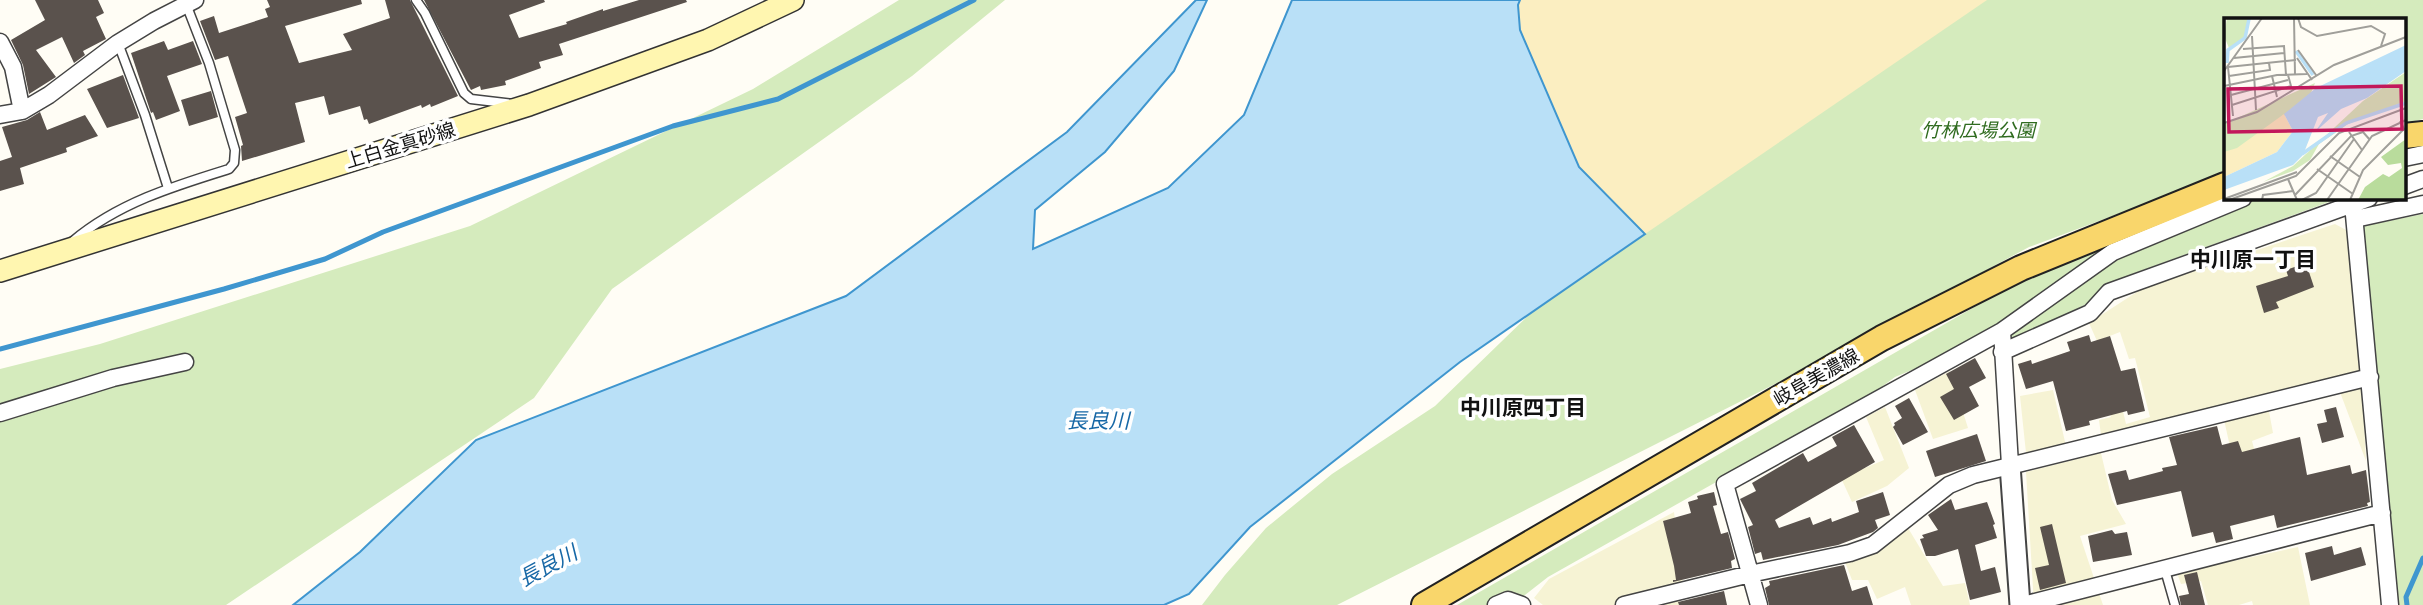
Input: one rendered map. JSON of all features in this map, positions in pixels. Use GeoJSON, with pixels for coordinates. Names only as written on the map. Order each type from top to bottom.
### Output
{"type":"FeatureCollection","features":[{"type":"Feature","properties":{"kind":"main road","name":"上白金真砂線"},"geometry":{"type":"LineString","coordinates":[[0,271],[529,105],[708,40],[793,0]]}},
{"type":"Feature","properties":{"kind":"main road","name":"岐阜美濃線"},"geometry":{"type":"LineString","coordinates":[[1424,605],[1882,338],[2021,268],[2224,186]]}},
{"type":"Feature","properties":{"kind":"street"},"geometry":{"type":"LineString","coordinates":[[0,115],[22,111],[49,95],[118,43],[190,1]]}},
{"type":"Feature","properties":{"kind":"street"},"geometry":{"type":"LineString","coordinates":[[0,41],[13,67],[22,111]]}},
{"type":"Feature","properties":{"kind":"street"},"geometry":{"type":"LineString","coordinates":[[2406,185],[2423,179]]}},
{"type":"Feature","properties":{"kind":"street"},"geometry":{"type":"LineString","coordinates":[[1759,605],[1725,484],[2002,331],[2113,252],[2238,200]]}},
{"type":"Feature","properties":{"kind":"street"},"geometry":{"type":"LineString","coordinates":[[2354,211],[2367,200]]}},
{"type":"Feature","properties":{"kind":"street"},"geometry":{"type":"LineString","coordinates":[[2003,352],[2090,313],[2109,292],[2354,211],[2423,204]]}},
{"type":"Feature","properties":{"kind":"street"},"geometry":{"type":"LineString","coordinates":[[2354,211],[2390,605]]}},
{"type":"Feature","properties":{"kind":"street"},"geometry":{"type":"LineString","coordinates":[[2002,331],[2022,605],[2382,513]]}},
{"type":"Feature","properties":{"kind":"street"},"geometry":{"type":"LineString","coordinates":[[0,413],[113,378],[185,362]]}},
{"type":"Feature","properties":{"kind":"street"},"geometry":{"type":"LineString","coordinates":[[1624,605],[1850,553],[1873,545],[1949,485],[1973,475],[2370,377]]}},
{"type":"Feature","properties":{"kind":"street"},"geometry":{"type":"LineString","coordinates":[[1496,605],[1508,600],[1522,605]]}},
{"type":"Feature","properties":{"kind":"lane"},"geometry":{"type":"LineString","coordinates":[[416,0],[464,93],[471,99],[529,105]]}},
{"type":"Feature","properties":{"kind":"lane"},"geometry":{"type":"LineString","coordinates":[[63,250],[90,227],[150,194],[229,169],[234,163],[235,150],[190,1]]}},
{"type":"Feature","properties":{"kind":"lane"},"geometry":{"type":"LineString","coordinates":[[118,43],[168,188]]}},
{"type":"Feature","properties":{"kind":"lane"},"geometry":{"type":"LineString","coordinates":[[2165,570],[2175,605]]}},
{"type":"Feature","properties":{"kind":"shaded area"},"geometry":{"type":"Polygon","coordinates":[[[2335,224],[2348,231],[2366,461],[2335,379],[2266,395],[2273,433],[2252,441],[2259,467],[2236,474],[2221,406],[2101,435],[2099,420],[2111,417],[2100,373],[2113,369],[2126,424],[2150,417],[2135,358],[2129,359],[2120,332],[2097,341],[2089,323],[2143,288],[2335,224]]]}},
{"type":"Feature","properties":{"kind":"shaded area"},"geometry":{"type":"Polygon","coordinates":[[[1950,371],[1968,428],[1933,439],[1915,390],[1950,371]]]}},
{"type":"Feature","properties":{"kind":"shaded area"},"geometry":{"type":"Polygon","coordinates":[[[2053,390],[2066,446],[2026,453],[2020,396],[2053,390]]]}},
{"type":"Feature","properties":{"kind":"shaded area"},"geometry":{"type":"Polygon","coordinates":[[[1885,407],[1909,468],[1887,486],[1852,502],[1841,478],[1884,460],[1866,417],[1885,407]]]}},
{"type":"Feature","properties":{"kind":"shaded area"},"geometry":{"type":"Polygon","coordinates":[[[2101,453],[2112,500],[2126,524],[2080,536],[2103,605],[2034,605],[2026,472],[2101,453]]]}},
{"type":"Feature","properties":{"kind":"shaded area"},"geometry":{"type":"Polygon","coordinates":[[[1674,512],[1683,582],[1676,584],[1680,605],[1543,605],[1534,598],[1549,579],[1674,512]]]}},
{"type":"Feature","properties":{"kind":"shaded area"},"geometry":{"type":"Polygon","coordinates":[[[1908,528],[1943,586],[1965,583],[1970,605],[1911,605],[1905,587],[1877,599],[1868,580],[1852,580],[1845,562],[1865,557],[1908,528]]]}},
{"type":"Feature","properties":{"kind":"shaded area"},"geometry":{"type":"Polygon","coordinates":[[[2298,547],[2310,605],[2253,605],[2252,601],[2239,605],[2208,605],[2201,581],[2181,584],[2177,573],[2298,547]]]}},
{"type":"Feature","properties":{"kind":"green space"},"geometry":{"type":"Polygon","coordinates":[[[899,0],[1005,0],[912,76],[612,289],[534,398],[226,605],[0,605],[0,369],[100,344],[470,226],[753,89],[899,0]]]}},
{"type":"Feature","properties":{"kind":"green space","name":"竹林広場公園"},"geometry":{"type":"Polygon","coordinates":[[[1934,0],[2423,0],[2423,119],[2406,123],[2406,18],[2224,18],[2224,174],[2029,247],[1777,383],[1337,605],[1202,605],[1266,528],[1332,474],[1435,406],[1631,216],[1934,0]]]}},
{"type":"Feature","properties":{"kind":"green space"},"geometry":{"type":"Polygon","coordinates":[[[2224,198],[2335,200],[2132,274],[2102,288],[2088,303],[2023,337],[1996,347],[1973,337],[1936,360],[1895,377],[1872,394],[1548,577],[1512,605],[1457,605],[2023,279],[2224,198]]]}},
{"type":"Feature","properties":{"kind":"green space"},"geometry":{"type":"Polygon","coordinates":[[[2423,214],[2423,605],[2398,605],[2364,226],[2423,214]]]}},
{"type":"Feature","properties":{"kind":"sand"},"geometry":{"type":"Polygon","coordinates":[[[1520,0],[1987,0],[1645,234],[1579,167],[1520,30],[1520,0]]]}},
{"type":"Feature","properties":{"kind":"water","name":"長良川"},"geometry":{"type":"Polygon","coordinates":[[[1196,0],[1207,0],[1174,71],[1105,152],[1035,210],[1033,249],[1168,188],[1244,115],[1292,0],[1520,0],[1520,30],[1579,167],[1645,234],[1460,362],[1250,527],[1189,594],[1164,605],[293,605],[360,552],[476,440],[846,296],[1067,132],[1196,0]]]}},
{"type":"Feature","properties":{"kind":"building"},"geometry":{"type":"Polygon","coordinates":[[[35,0],[98,0],[104,13],[96,17],[106,39],[83,51],[85,55],[74,63],[62,37],[36,50],[56,77],[29,94],[23,65],[11,40],[45,20],[35,0]]]}},
{"type":"Feature","properties":{"kind":"building"},"geometry":{"type":"Polygon","coordinates":[[[267,0],[361,0],[362,4],[285,26],[299,63],[352,50],[343,34],[390,18],[385,0],[410,0],[458,96],[431,107],[430,104],[422,108],[421,105],[369,124],[367,119],[364,120],[360,106],[329,115],[324,96],[295,103],[305,142],[242,161],[243,145],[235,117],[247,113],[228,56],[215,60],[200,21],[214,16],[219,33],[268,17],[265,9],[270,7],[267,0]]]}},
{"type":"Feature","properties":{"kind":"building"},"geometry":{"type":"Polygon","coordinates":[[[424,0],[544,0],[545,2],[509,15],[519,38],[567,24],[566,22],[603,9],[639,0],[687,2],[559,44],[563,55],[539,62],[541,68],[505,81],[506,85],[481,90],[480,86],[471,90],[424,0]]]}},
{"type":"Feature","properties":{"kind":"building"},"geometry":{"type":"Polygon","coordinates":[[[164,41],[168,50],[193,41],[202,64],[167,76],[180,111],[156,120],[153,112],[151,113],[131,53],[164,41]]]}},
{"type":"Feature","properties":{"kind":"building"},"geometry":{"type":"Polygon","coordinates":[[[123,75],[139,118],[107,128],[87,89],[123,75]]]}},
{"type":"Feature","properties":{"kind":"building"},"geometry":{"type":"Polygon","coordinates":[[[211,91],[218,117],[189,126],[181,100],[211,91]]]}},
{"type":"Feature","properties":{"kind":"building"},"geometry":{"type":"Polygon","coordinates":[[[40,112],[47,130],[85,115],[98,136],[66,148],[67,152],[20,168],[24,184],[0,191],[0,161],[12,157],[2,127],[27,120],[40,112]]]}},
{"type":"Feature","properties":{"kind":"building"},"geometry":{"type":"Polygon","coordinates":[[[2306,263],[2314,287],[2276,302],[2279,308],[2264,313],[2256,286],[2288,276],[2286,270],[2306,263]]]}},
{"type":"Feature","properties":{"kind":"building"},"geometry":{"type":"Polygon","coordinates":[[[2089,335],[2091,342],[2110,336],[2121,371],[2135,368],[2145,411],[2128,415],[2127,411],[2089,421],[2090,425],[2066,431],[2053,381],[2026,389],[2018,364],[2031,360],[2032,364],[2070,351],[2067,342],[2089,335]]]}},
{"type":"Feature","properties":{"kind":"building"},"geometry":{"type":"Polygon","coordinates":[[[1975,358],[1986,378],[1969,387],[1979,406],[1954,420],[1940,397],[1954,389],[1946,374],[1975,358]]]}},
{"type":"Feature","properties":{"kind":"building"},"geometry":{"type":"Polygon","coordinates":[[[1909,398],[1928,432],[1903,445],[1893,427],[1894,423],[1902,418],[1895,406],[1909,398]]]}},
{"type":"Feature","properties":{"kind":"building"},"geometry":{"type":"Polygon","coordinates":[[[2336,407],[2344,437],[2322,443],[2317,424],[2327,422],[2324,410],[2336,407]]]}},
{"type":"Feature","properties":{"kind":"building"},"geometry":{"type":"Polygon","coordinates":[[[1854,425],[1875,462],[1775,520],[1779,528],[1810,517],[1813,525],[1831,518],[1832,522],[1859,512],[1856,501],[1883,492],[1890,515],[1875,520],[1878,528],[1873,532],[1838,545],[1763,560],[1761,552],[1755,554],[1748,527],[1753,525],[1740,499],[1756,491],[1752,483],[1803,453],[1808,462],[1837,446],[1832,437],[1854,425]]]}},
{"type":"Feature","properties":{"kind":"building"},"geometry":{"type":"Polygon","coordinates":[[[2217,426],[2222,445],[2238,441],[2242,452],[2300,437],[2307,475],[2350,465],[2352,474],[2366,470],[2370,502],[2367,503],[2368,506],[2277,528],[2274,515],[2230,526],[2233,539],[2216,543],[2213,532],[2192,537],[2181,491],[2117,505],[2108,474],[2126,470],[2129,480],[2177,465],[2169,437],[2217,426]]]}},
{"type":"Feature","properties":{"kind":"building"},"geometry":{"type":"Polygon","coordinates":[[[1977,434],[1986,461],[1935,477],[1926,451],[1977,434]]]}},
{"type":"Feature","properties":{"kind":"building"},"geometry":{"type":"Polygon","coordinates":[[[1714,492],[1717,505],[1713,506],[1721,534],[1728,532],[1735,559],[1731,561],[1732,568],[1673,582],[1676,580],[1674,566],[1663,521],[1691,513],[1688,502],[1698,499],[1697,496],[1714,492]]]}},
{"type":"Feature","properties":{"kind":"building"},"geometry":{"type":"Polygon","coordinates":[[[1951,499],[1955,510],[1987,502],[1997,538],[1975,545],[1981,571],[1995,567],[2001,592],[1970,600],[1958,549],[1926,556],[1920,539],[1924,538],[1922,535],[1938,530],[1928,515],[1951,499]]]}},
{"type":"Feature","properties":{"kind":"building"},"geometry":{"type":"Polygon","coordinates":[[[2052,524],[2066,583],[2040,590],[2035,568],[2049,565],[2040,527],[2052,524]]]}},
{"type":"Feature","properties":{"kind":"building"},"geometry":{"type":"Polygon","coordinates":[[[2112,530],[2115,534],[2127,532],[2132,555],[2093,562],[2088,536],[2112,530]]]}},
{"type":"Feature","properties":{"kind":"building"},"geometry":{"type":"Polygon","coordinates":[[[2332,546],[2334,555],[2361,547],[2366,565],[2311,581],[2305,553],[2332,546]]]}},
{"type":"Feature","properties":{"kind":"building"},"geometry":{"type":"Polygon","coordinates":[[[1844,565],[1852,591],[1867,586],[1873,605],[1769,605],[1765,588],[1770,585],[1769,581],[1844,565]]]}},
{"type":"Feature","properties":{"kind":"building"},"geometry":{"type":"Polygon","coordinates":[[[2197,572],[2205,605],[2181,605],[2179,596],[2189,594],[2184,575],[2197,572]]]}},
{"type":"Feature","properties":{"kind":"building"},"geometry":{"type":"Polygon","coordinates":[[[1724,591],[1727,605],[1679,605],[1678,602],[1724,591]]]}},
{"type":"Feature","properties":{"kind":"waterway"},"geometry":{"type":"LineString","coordinates":[[0,349],[325,259],[383,232],[673,126],[778,99],[974,0]]}},
{"type":"Feature","properties":{"kind":"waterway"},"geometry":{"type":"LineString","coordinates":[[2407,605],[2406,597],[2423,558]]}},
{"type":"Feature","properties":{"kind":"district","name":"中川原一丁目"},"geometry":{"type":"Point","coordinates":[2253,260]}},
{"type":"Feature","properties":{"kind":"district","name":"中川原四丁目"},"geometry":{"type":"Point","coordinates":[1523,408]}}]}
